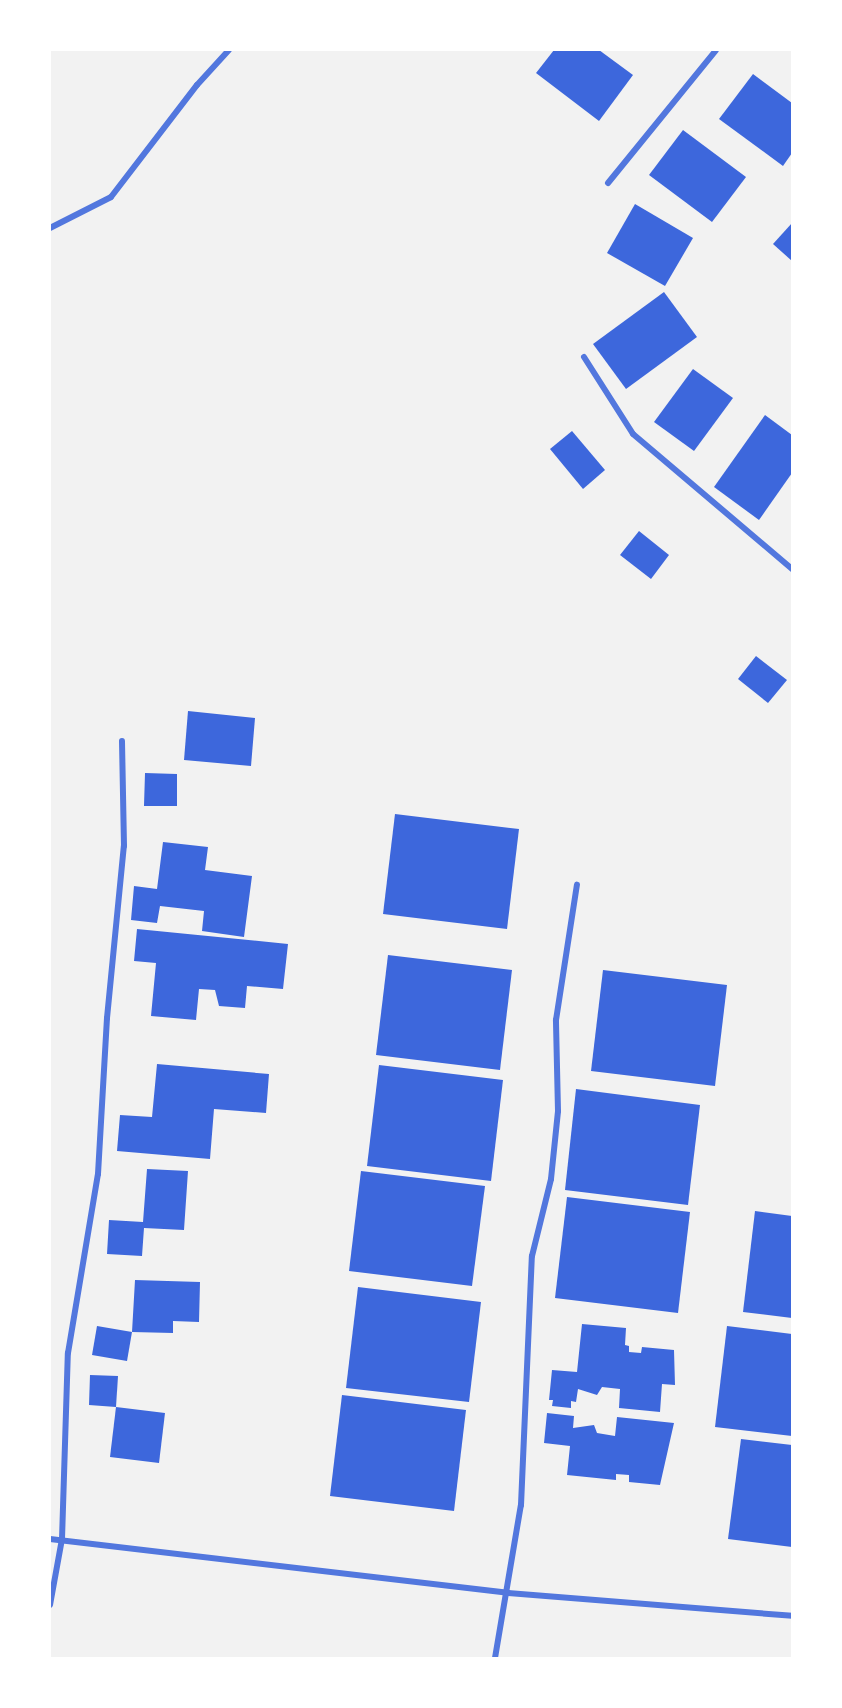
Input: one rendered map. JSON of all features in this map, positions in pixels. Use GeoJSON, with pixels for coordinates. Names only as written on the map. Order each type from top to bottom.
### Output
{"type":"FeatureCollection","features":[{"type":"Feature","properties":{"kind":"street"},"geometry":{"type":"LineString","coordinates":[[50,228],[111,197],[197,85],[229,50]]}},
{"type":"Feature","properties":{"kind":"street"},"geometry":{"type":"LineString","coordinates":[[608,183],[716,50]]}},
{"type":"Feature","properties":{"kind":"street"},"geometry":{"type":"LineString","coordinates":[[584,357],[633,434],[792,569]]}},
{"type":"Feature","properties":{"kind":"street"},"geometry":{"type":"LineString","coordinates":[[50,1605],[62,1539],[68,1353],[98,1174],[107,1018],[123,846],[122,741]]}},
{"type":"Feature","properties":{"kind":"street"},"geometry":{"type":"LineString","coordinates":[[495,1659],[508,1593],[521,1505],[532,1256],[551,1179],[558,1111],[556,1020],[577,885]]}},
{"type":"Feature","properties":{"kind":"street"},"geometry":{"type":"LineString","coordinates":[[50,1539],[508,1593],[792,1616]]}},
{"type":"Feature","properties":{"kind":"building"},"geometry":{"type":"Polygon","coordinates":[[[554,50],[599,50],[633,75],[599,121],[536,73],[554,50]]]}},
{"type":"Feature","properties":{"kind":"building"},"geometry":{"type":"Polygon","coordinates":[[[753,74],[792,103],[792,153],[783,166],[719,119],[753,74]]]}},
{"type":"Feature","properties":{"kind":"building"},"geometry":{"type":"Polygon","coordinates":[[[683,130],[746,177],[712,222],[649,175],[683,130]]]}},
{"type":"Feature","properties":{"kind":"building"},"geometry":{"type":"Polygon","coordinates":[[[635,204],[693,238],[665,286],[607,253],[635,204]]]}},
{"type":"Feature","properties":{"kind":"building"},"geometry":{"type":"Polygon","coordinates":[[[792,223],[792,261],[773,244],[792,223]]]}},
{"type":"Feature","properties":{"kind":"building"},"geometry":{"type":"Polygon","coordinates":[[[664,292],[697,337],[626,389],[593,344],[664,292]]]}},
{"type":"Feature","properties":{"kind":"building"},"geometry":{"type":"Polygon","coordinates":[[[693,369],[733,398],[694,451],[654,422],[693,369]]]}},
{"type":"Feature","properties":{"kind":"building"},"geometry":{"type":"Polygon","coordinates":[[[765,415],[792,435],[792,473],[759,520],[714,487],[765,415]]]}},
{"type":"Feature","properties":{"kind":"building"},"geometry":{"type":"Polygon","coordinates":[[[572,431],[605,470],[583,489],[550,449],[572,431]]]}},
{"type":"Feature","properties":{"kind":"building"},"geometry":{"type":"Polygon","coordinates":[[[639,531],[669,555],[651,579],[620,555],[639,531]]]}},
{"type":"Feature","properties":{"kind":"building"},"geometry":{"type":"Polygon","coordinates":[[[756,656],[787,680],[768,703],[738,679],[756,656]]]}},
{"type":"Feature","properties":{"kind":"building"},"geometry":{"type":"Polygon","coordinates":[[[188,711],[255,718],[251,766],[184,760],[188,711]]]}},
{"type":"Feature","properties":{"kind":"building"},"geometry":{"type":"Polygon","coordinates":[[[145,773],[177,774],[177,806],[144,806],[145,773]]]}},
{"type":"Feature","properties":{"kind":"building"},"geometry":{"type":"Polygon","coordinates":[[[395,814],[519,829],[507,929],[383,914],[395,814]]]}},
{"type":"Feature","properties":{"kind":"building"},"geometry":{"type":"Polygon","coordinates":[[[163,842],[208,847],[205,870],[252,876],[244,937],[202,931],[204,911],[160,906],[157,923],[131,920],[134,886],[157,889],[163,842]]]}},
{"type":"Feature","properties":{"kind":"building"},"geometry":{"type":"Polygon","coordinates":[[[137,929],[288,944],[283,989],[247,986],[245,1008],[219,1006],[215,990],[199,989],[196,1020],[151,1016],[156,963],[134,961],[137,929]]]}},
{"type":"Feature","properties":{"kind":"building"},"geometry":{"type":"Polygon","coordinates":[[[388,955],[512,970],[500,1070],[376,1055],[388,955]]]}},
{"type":"Feature","properties":{"kind":"building"},"geometry":{"type":"Polygon","coordinates":[[[603,970],[727,985],[715,1086],[591,1071],[603,970]]]}},
{"type":"Feature","properties":{"kind":"building"},"geometry":{"type":"Polygon","coordinates":[[[157,1064],[269,1074],[266,1113],[214,1109],[210,1159],[117,1151],[120,1115],[152,1117],[157,1064]]]}},
{"type":"Feature","properties":{"kind":"building"},"geometry":{"type":"Polygon","coordinates":[[[379,1065],[503,1080],[491,1181],[367,1166],[379,1065]]]}},
{"type":"Feature","properties":{"kind":"building"},"geometry":{"type":"Polygon","coordinates":[[[576,1089],[700,1105],[688,1205],[565,1190],[576,1089]]]}},
{"type":"Feature","properties":{"kind":"building"},"geometry":{"type":"Polygon","coordinates":[[[147,1169],[188,1171],[184,1230],[144,1228],[142,1256],[107,1254],[109,1220],[143,1222],[147,1169]]]}},
{"type":"Feature","properties":{"kind":"building"},"geometry":{"type":"Polygon","coordinates":[[[361,1171],[485,1186],[472,1286],[349,1271],[361,1171]]]}},
{"type":"Feature","properties":{"kind":"building"},"geometry":{"type":"Polygon","coordinates":[[[567,1197],[690,1212],[678,1313],[555,1298],[567,1197]]]}},
{"type":"Feature","properties":{"kind":"building"},"geometry":{"type":"Polygon","coordinates":[[[755,1211],[792,1216],[792,1318],[743,1312],[755,1211]]]}},
{"type":"Feature","properties":{"kind":"building"},"geometry":{"type":"Polygon","coordinates":[[[135,1280],[200,1282],[199,1322],[173,1321],[173,1333],[132,1332],[135,1280]]]}},
{"type":"Feature","properties":{"kind":"building"},"geometry":{"type":"Polygon","coordinates":[[[358,1287],[481,1302],[469,1402],[346,1388],[358,1287]]]}},
{"type":"Feature","properties":{"kind":"building"},"geometry":{"type":"Polygon","coordinates":[[[582,1324],[626,1328],[625,1345],[629,1346],[629,1352],[641,1353],[642,1347],[674,1350],[675,1385],[662,1384],[660,1412],[619,1408],[620,1389],[602,1387],[597,1395],[578,1389],[576,1402],[571,1401],[571,1408],[552,1406],[553,1400],[549,1400],[552,1370],[577,1372],[582,1324]]]}},
{"type":"Feature","properties":{"kind":"building"},"geometry":{"type":"Polygon","coordinates":[[[97,1326],[132,1332],[127,1361],[92,1355],[97,1326]]]}},
{"type":"Feature","properties":{"kind":"building"},"geometry":{"type":"Polygon","coordinates":[[[727,1326],[792,1334],[792,1436],[715,1427],[727,1326]]]}},
{"type":"Feature","properties":{"kind":"building"},"geometry":{"type":"Polygon","coordinates":[[[90,1375],[118,1376],[116,1407],[89,1405],[90,1375]]]}},
{"type":"Feature","properties":{"kind":"building"},"geometry":{"type":"Polygon","coordinates":[[[342,1395],[466,1410],[454,1511],[330,1496],[342,1395]]]}},
{"type":"Feature","properties":{"kind":"building"},"geometry":{"type":"Polygon","coordinates":[[[116,1407],[165,1413],[159,1463],[110,1457],[116,1407]]]}},
{"type":"Feature","properties":{"kind":"building"},"geometry":{"type":"Polygon","coordinates":[[[547,1413],[574,1416],[573,1428],[594,1425],[597,1433],[615,1436],[617,1417],[674,1423],[660,1485],[629,1482],[629,1475],[616,1474],[616,1480],[567,1475],[570,1446],[544,1443],[547,1413]]]}},
{"type":"Feature","properties":{"kind":"building"},"geometry":{"type":"Polygon","coordinates":[[[741,1439],[792,1445],[792,1547],[728,1539],[741,1439]]]}}]}
